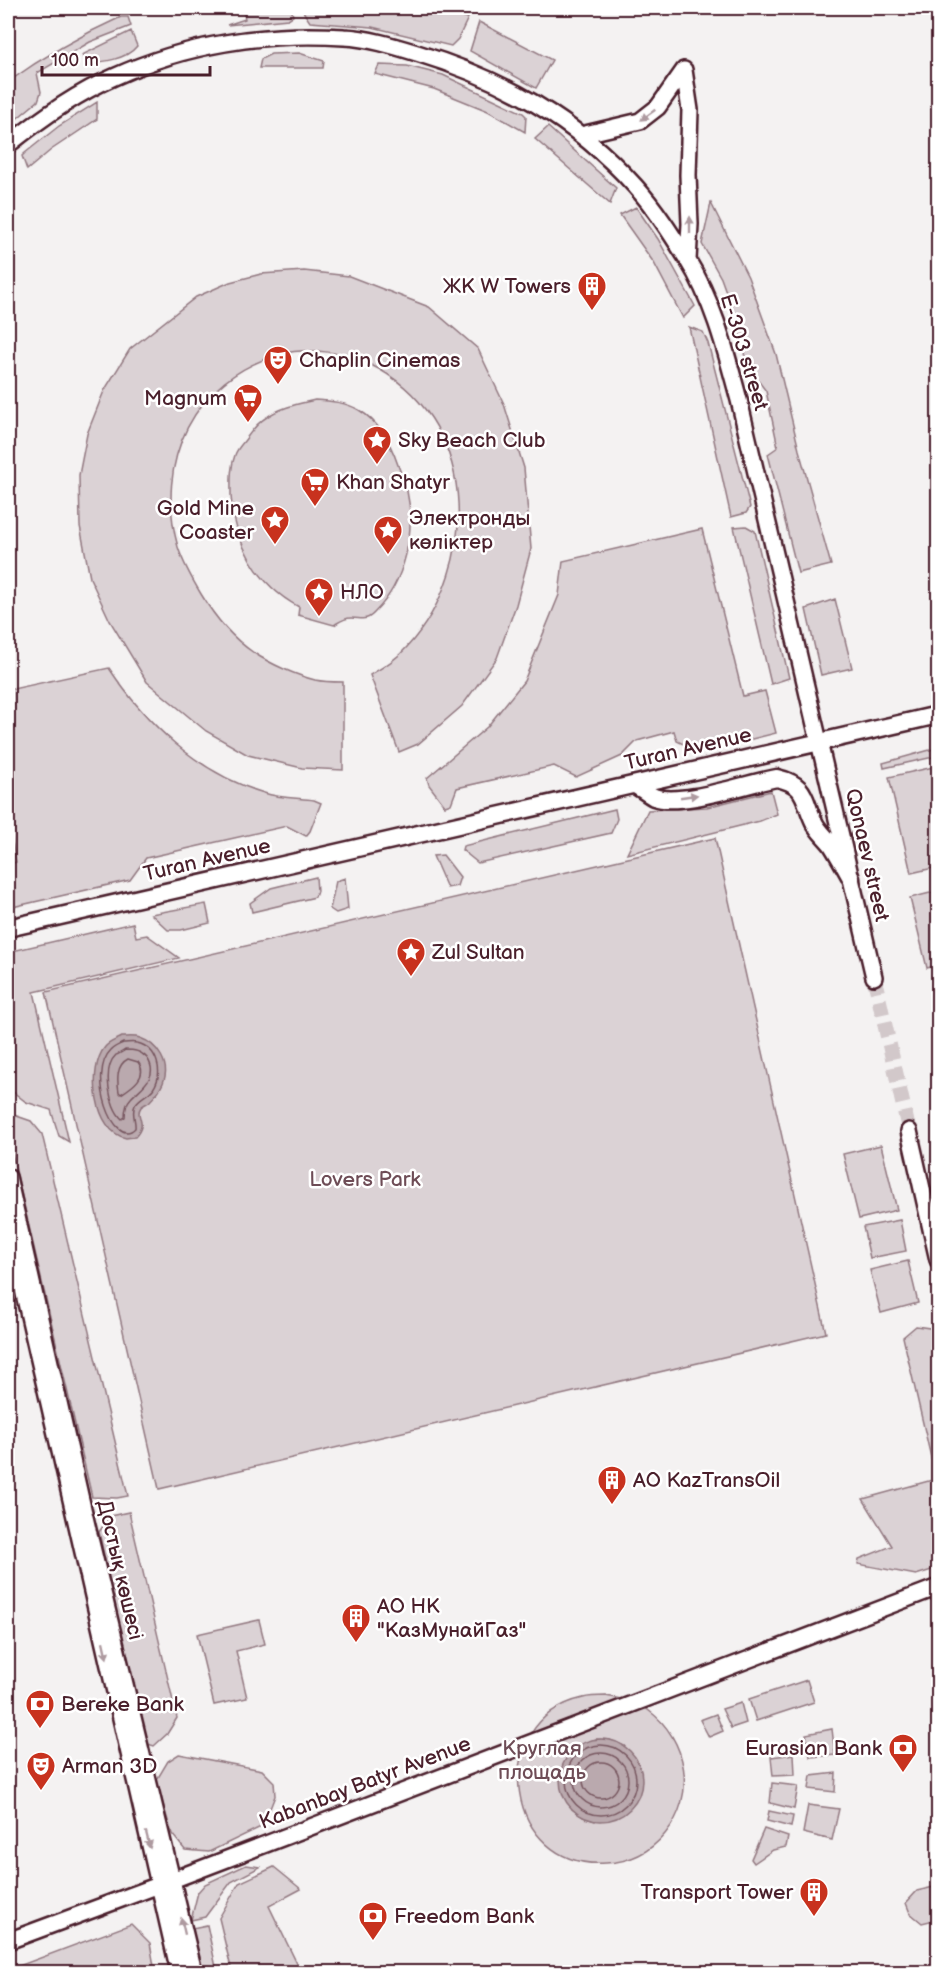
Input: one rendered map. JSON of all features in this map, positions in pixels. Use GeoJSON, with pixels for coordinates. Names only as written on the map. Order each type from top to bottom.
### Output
{"type":"FeatureCollection","features":[{"type":"Feature","properties":{"kind":"main road","name":"Turan Avenue"},"geometry":{"type":"LineString","coordinates":[[8,928],[939,715]]}},
{"type":"Feature","properties":{"kind":"main road"},"geometry":{"type":"LineString","coordinates":[[635,785],[654,797],[666,799],[692,797],[777,778],[786,780],[797,786],[804,795],[814,823],[831,845],[851,878]]}},
{"type":"Feature","properties":{"kind":"street"},"geometry":{"type":"LineString","coordinates":[[8,146],[28,129],[75,97],[115,76],[175,55],[212,44],[301,36],[346,37],[395,46],[446,62],[497,82],[538,103],[581,135],[636,187],[688,260]]}},
{"type":"Feature","properties":{"kind":"street"},"geometry":{"type":"LineString","coordinates":[[581,135],[640,121],[658,107],[684,69],[690,111],[688,260]]}},
{"type":"Feature","properties":{"kind":"street","name":"Qonaev street"},"geometry":{"type":"LineString","coordinates":[[688,260],[713,311],[739,400],[874,977]]}},
{"type":"Feature","properties":{"kind":"street"},"geometry":{"type":"LineString","coordinates":[[909,1131],[939,1260]]}},
{"type":"Feature","properties":{"kind":"street","name":"Достық көшесі"},"geometry":{"type":"LineString","coordinates":[[8,1177],[166,1883],[179,1972]]}},
{"type":"Feature","properties":{"kind":"street","name":"Достық көшесі"},"geometry":{"type":"LineString","coordinates":[[8,1224],[166,1883],[194,1972]]}},
{"type":"Feature","properties":{"kind":"street","name":"Kabanbay Batyr Avenue"},"geometry":{"type":"LineString","coordinates":[[8,1941],[166,1883],[939,1587]]}},
{"type":"Feature","properties":{"kind":"green space"},"geometry":{"type":"Polygon","coordinates":[[[243,8],[291,8],[293,16],[288,19],[227,25],[245,19],[243,8]]]}},
{"type":"Feature","properties":{"kind":"green space"},"geometry":{"type":"Polygon","coordinates":[[[303,8],[434,8],[468,18],[458,39],[451,46],[372,27],[310,22],[303,8]]]}},
{"type":"Feature","properties":{"kind":"green space"},"geometry":{"type":"Polygon","coordinates":[[[121,17],[128,17],[131,26],[90,42],[37,73],[41,92],[38,101],[8,126],[8,82],[63,46],[121,17]]]}},
{"type":"Feature","properties":{"kind":"green space"},"geometry":{"type":"Polygon","coordinates":[[[479,22],[552,60],[536,88],[470,51],[479,22]]]}},
{"type":"Feature","properties":{"kind":"green space"},"geometry":{"type":"Polygon","coordinates":[[[131,31],[137,46],[132,51],[114,59],[86,63],[82,55],[131,31]]]}},
{"type":"Feature","properties":{"kind":"green space"},"geometry":{"type":"Polygon","coordinates":[[[299,53],[324,61],[323,68],[259,68],[261,59],[271,54],[299,53]]]}},
{"type":"Feature","properties":{"kind":"green space"},"geometry":{"type":"Polygon","coordinates":[[[379,65],[407,66],[443,75],[523,113],[526,116],[525,132],[488,111],[434,89],[375,74],[379,65]]]}},
{"type":"Feature","properties":{"kind":"green space"},"geometry":{"type":"Polygon","coordinates":[[[97,102],[97,119],[51,150],[27,170],[22,156],[25,153],[59,126],[97,102]]]}},
{"type":"Feature","properties":{"kind":"green space"},"geometry":{"type":"Polygon","coordinates":[[[548,127],[616,188],[610,204],[535,139],[548,127]]]}},
{"type":"Feature","properties":{"kind":"green space"},"geometry":{"type":"Polygon","coordinates":[[[711,203],[748,277],[776,354],[799,450],[831,565],[798,573],[768,454],[778,447],[766,391],[747,366],[737,322],[721,278],[702,244],[711,203]]]}},
{"type":"Feature","properties":{"kind":"green space"},"geometry":{"type":"Polygon","coordinates":[[[636,207],[658,239],[695,306],[683,318],[654,263],[620,215],[636,207]]]}},
{"type":"Feature","properties":{"kind":"green space"},"geometry":{"type":"Polygon","coordinates":[[[304,271],[349,276],[429,307],[478,349],[504,404],[524,468],[531,549],[516,605],[497,658],[462,706],[418,744],[399,752],[370,675],[407,647],[432,613],[448,575],[457,535],[457,494],[449,455],[432,418],[405,388],[369,364],[348,356],[314,351],[281,354],[250,366],[224,382],[203,403],[188,428],[177,455],[172,484],[172,515],[180,553],[191,577],[212,610],[231,634],[246,647],[283,669],[299,675],[318,681],[343,682],[343,770],[302,768],[248,755],[206,731],[147,682],[110,621],[90,578],[80,526],[79,475],[87,434],[104,391],[130,349],[196,297],[230,282],[261,274],[304,271]]]}},
{"type":"Feature","properties":{"kind":"green space"},"geometry":{"type":"Polygon","coordinates":[[[689,327],[703,332],[708,343],[750,507],[746,513],[731,517],[689,327]]]}},
{"type":"Feature","properties":{"kind":"green space"},"geometry":{"type":"Polygon","coordinates":[[[315,400],[337,402],[354,407],[373,421],[388,442],[395,457],[406,485],[409,507],[410,523],[406,556],[394,586],[369,617],[346,619],[334,625],[298,615],[299,607],[271,587],[260,574],[250,560],[237,529],[231,496],[233,460],[239,447],[254,428],[278,411],[315,400]]]}},
{"type":"Feature","properties":{"kind":"green space"},"geometry":{"type":"Polygon","coordinates":[[[746,526],[755,531],[789,678],[771,684],[734,527],[746,526]]]}},
{"type":"Feature","properties":{"kind":"green space"},"geometry":{"type":"Polygon","coordinates":[[[702,529],[743,696],[765,691],[776,733],[700,752],[677,741],[674,731],[637,741],[622,756],[576,777],[554,766],[457,788],[451,804],[445,806],[429,785],[427,778],[487,727],[524,681],[559,595],[563,561],[702,529]]]}},
{"type":"Feature","properties":{"kind":"green space"},"geometry":{"type":"Polygon","coordinates":[[[835,599],[852,668],[821,675],[806,609],[835,599]]]}},
{"type":"Feature","properties":{"kind":"green space"},"geometry":{"type":"Polygon","coordinates":[[[109,668],[157,727],[176,744],[217,773],[264,793],[321,803],[310,831],[306,836],[287,826],[146,858],[130,880],[8,908],[8,865],[16,862],[8,822],[8,690],[109,668]]]}},
{"type":"Feature","properties":{"kind":"green space"},"geometry":{"type":"Polygon","coordinates":[[[937,748],[938,756],[884,768],[883,763],[937,748]]]}},
{"type":"Feature","properties":{"kind":"green space"},"geometry":{"type":"Polygon","coordinates":[[[938,766],[938,867],[911,873],[889,777],[938,766]]]}},
{"type":"Feature","properties":{"kind":"green space"},"geometry":{"type":"Polygon","coordinates":[[[771,791],[777,814],[760,821],[627,854],[648,810],[707,807],[771,791]]]}},
{"type":"Feature","properties":{"kind":"green space"},"geometry":{"type":"Polygon","coordinates":[[[615,809],[617,819],[611,833],[478,863],[462,850],[463,846],[615,809]]]}},
{"type":"Feature","properties":{"kind":"green space","name":"Lovers Park"},"geometry":{"type":"Polygon","coordinates":[[[715,838],[826,1333],[159,1489],[46,992],[715,838]]]}},
{"type":"Feature","properties":{"kind":"green space"},"geometry":{"type":"Polygon","coordinates":[[[443,855],[460,877],[457,886],[447,888],[433,856],[443,855]]]}},
{"type":"Feature","properties":{"kind":"green space"},"geometry":{"type":"Polygon","coordinates":[[[316,877],[315,897],[252,912],[250,903],[271,888],[316,877]]]}},
{"type":"Feature","properties":{"kind":"green space"},"geometry":{"type":"Polygon","coordinates":[[[345,878],[348,909],[336,913],[330,909],[336,881],[345,878]]]}},
{"type":"Feature","properties":{"kind":"green space"},"geometry":{"type":"Polygon","coordinates":[[[938,891],[938,965],[927,968],[910,898],[938,891]]]}},
{"type":"Feature","properties":{"kind":"green space"},"geometry":{"type":"Polygon","coordinates":[[[206,904],[210,923],[181,930],[168,930],[151,914],[206,904]]]}},
{"type":"Feature","properties":{"kind":"green space"},"geometry":{"type":"Polygon","coordinates":[[[133,923],[136,937],[147,935],[179,958],[34,992],[69,1142],[59,1136],[51,1110],[26,1102],[8,1088],[8,952],[133,923]]]}},
{"type":"Feature","properties":{"kind":"green space"},"geometry":{"type":"Polygon","coordinates":[[[8,1113],[31,1121],[42,1134],[128,1496],[92,1497],[8,1136],[8,1113]]]}},
{"type":"Feature","properties":{"kind":"green space"},"geometry":{"type":"Polygon","coordinates":[[[881,1145],[897,1210],[859,1219],[843,1154],[881,1145]]]}},
{"type":"Feature","properties":{"kind":"green space"},"geometry":{"type":"Polygon","coordinates":[[[900,1220],[906,1251],[870,1258],[863,1227],[900,1220]]]}},
{"type":"Feature","properties":{"kind":"green space"},"geometry":{"type":"Polygon","coordinates":[[[908,1261],[918,1303],[881,1313],[870,1270],[908,1261]]]}},
{"type":"Feature","properties":{"kind":"green space"},"geometry":{"type":"Polygon","coordinates":[[[916,1326],[936,1329],[938,1340],[938,1568],[916,1575],[858,1564],[859,1559],[892,1546],[863,1499],[936,1479],[903,1337],[916,1326]]]}},
{"type":"Feature","properties":{"kind":"green space"},"geometry":{"type":"Polygon","coordinates":[[[129,1512],[177,1718],[167,1734],[154,1746],[145,1743],[99,1532],[110,1516],[129,1512]]]}},
{"type":"Feature","properties":{"kind":"green space"},"geometry":{"type":"Polygon","coordinates":[[[259,1620],[265,1644],[236,1651],[247,1698],[214,1705],[197,1634],[259,1620]]]}},
{"type":"Feature","properties":{"kind":"green space"},"geometry":{"type":"Polygon","coordinates":[[[807,1680],[814,1702],[756,1721],[749,1699],[807,1680]]]}},
{"type":"Feature","properties":{"kind":"green space","name":"Круглая площадь"},"geometry":{"type":"Polygon","coordinates":[[[606,1696],[638,1704],[662,1722],[679,1752],[684,1769],[684,1786],[675,1819],[653,1846],[623,1861],[606,1863],[572,1859],[546,1844],[528,1820],[520,1792],[520,1762],[530,1735],[551,1712],[583,1698],[606,1696]],[[596,1739],[587,1743],[575,1750],[565,1761],[572,1809],[583,1817],[595,1821],[624,1746],[610,1740],[596,1739]]]}},
{"type":"Feature","properties":{"kind":"green space"},"geometry":{"type":"Polygon","coordinates":[[[741,1703],[746,1723],[731,1728],[722,1709],[741,1703]]]}},
{"type":"Feature","properties":{"kind":"green space"},"geometry":{"type":"Polygon","coordinates":[[[716,1714],[723,1731],[709,1737],[700,1720],[716,1714]]]}},
{"type":"Feature","properties":{"kind":"green space"},"geometry":{"type":"Polygon","coordinates":[[[832,1729],[835,1755],[810,1757],[806,1734],[832,1729]]]}},
{"type":"Feature","properties":{"kind":"green space"},"geometry":{"type":"Polygon","coordinates":[[[179,1754],[262,1770],[274,1782],[275,1796],[263,1826],[209,1852],[185,1850],[172,1834],[156,1781],[168,1761],[179,1754]]]}},
{"type":"Feature","properties":{"kind":"green space"},"geometry":{"type":"Polygon","coordinates":[[[794,1754],[795,1775],[773,1776],[771,1757],[794,1754]]]}},
{"type":"Feature","properties":{"kind":"green space"},"geometry":{"type":"Polygon","coordinates":[[[836,1773],[835,1792],[809,1789],[811,1776],[836,1773]]]}},
{"type":"Feature","properties":{"kind":"green space"},"geometry":{"type":"Polygon","coordinates":[[[772,1783],[798,1786],[794,1809],[770,1803],[772,1783]]]}},
{"type":"Feature","properties":{"kind":"green space"},"geometry":{"type":"Polygon","coordinates":[[[808,1805],[839,1809],[832,1840],[803,1833],[808,1805]]]}},
{"type":"Feature","properties":{"kind":"green space"},"geometry":{"type":"Polygon","coordinates":[[[769,1811],[793,1816],[791,1827],[767,1821],[769,1811]]]}},
{"type":"Feature","properties":{"kind":"green space"},"geometry":{"type":"Polygon","coordinates":[[[764,1829],[788,1837],[786,1847],[773,1850],[754,1863],[751,1859],[764,1829]]]}},
{"type":"Feature","properties":{"kind":"green space"},"geometry":{"type":"Polygon","coordinates":[[[246,1865],[260,1867],[231,1882],[205,1917],[191,1920],[198,1892],[205,1884],[246,1865]]]}},
{"type":"Feature","properties":{"kind":"green space"},"geometry":{"type":"Polygon","coordinates":[[[274,1867],[301,1889],[269,1906],[301,1972],[232,1972],[219,1918],[239,1883],[274,1867]]]}},
{"type":"Feature","properties":{"kind":"green space"},"geometry":{"type":"Polygon","coordinates":[[[938,1886],[938,1919],[922,1923],[910,1913],[906,1903],[917,1891],[938,1886]]]}},
{"type":"Feature","properties":{"kind":"green space"},"geometry":{"type":"Polygon","coordinates":[[[131,1924],[150,1943],[155,1972],[8,1972],[8,1970],[131,1924]]]}},
{"type":"Feature","properties":{"kind":"green space"},"geometry":{"type":"Polygon","coordinates":[[[207,1925],[217,1972],[202,1972],[192,1928],[207,1925]]]}},
{"type":"Feature","properties":{"kind":"water"},"geometry":{"type":"Polygon","coordinates":[[[122,1037],[138,1037],[152,1045],[161,1056],[165,1069],[160,1088],[139,1111],[141,1127],[139,1132],[135,1137],[126,1138],[115,1133],[107,1124],[101,1112],[95,1083],[99,1057],[107,1045],[122,1037]]]}},
{"type":"Feature","properties":{"kind":"water"},"geometry":{"type":"Polygon","coordinates":[[[601,1739],[617,1742],[630,1751],[639,1764],[642,1780],[639,1796],[630,1809],[617,1818],[601,1821],[585,1818],[572,1809],[563,1796],[560,1780],[563,1764],[572,1751],[585,1742],[601,1739]]]}},
{"type":"Feature","properties":{"kind":"tunnel"},"geometry":{"type":"LineString","coordinates":[[874,977],[909,1131]]}},
{"type":"Feature","properties":{"kind":"place","name":"ЖК W Towers"},"geometry":{"type":"Point","coordinates":[592,312]}},
{"type":"Feature","properties":{"kind":"place","name":"Chaplin Cinemas"},"geometry":{"type":"Point","coordinates":[278,386]}},
{"type":"Feature","properties":{"kind":"place","name":"Magnum"},"geometry":{"type":"Point","coordinates":[248,424]}},
{"type":"Feature","properties":{"kind":"place","name":"Sky Beach Club"},"geometry":{"type":"Point","coordinates":[377,466]}},
{"type":"Feature","properties":{"kind":"place","name":"Khan Shatyr"},"geometry":{"type":"Point","coordinates":[315,508]}},
{"type":"Feature","properties":{"kind":"place","name":"Gold Mine Coaster"},"geometry":{"type":"Point","coordinates":[275,546]}},
{"type":"Feature","properties":{"kind":"place","name":"Электронды көліктер"},"geometry":{"type":"Point","coordinates":[388,556]}},
{"type":"Feature","properties":{"kind":"place","name":"НЛО"},"geometry":{"type":"Point","coordinates":[319,618]}},
{"type":"Feature","properties":{"kind":"place","name":"Zul Sultan"},"geometry":{"type":"Point","coordinates":[411,978]}},
{"type":"Feature","properties":{"kind":"place","name":"АО KazTransOil"},"geometry":{"type":"Point","coordinates":[612,1506]}},
{"type":"Feature","properties":{"kind":"place","name":"АО НК \"КазМунайГаз\""},"geometry":{"type":"Point","coordinates":[356,1644]}},
{"type":"Feature","properties":{"kind":"place","name":"Bereke Bank"},"geometry":{"type":"Point","coordinates":[40,1730]}},
{"type":"Feature","properties":{"kind":"place","name":"Eurasian Bank"},"geometry":{"type":"Point","coordinates":[903,1774]}},
{"type":"Feature","properties":{"kind":"place","name":"Arman 3D"},"geometry":{"type":"Point","coordinates":[41,1792]}},
{"type":"Feature","properties":{"kind":"place","name":"Transport Tower"},"geometry":{"type":"Point","coordinates":[814,1918]}},
{"type":"Feature","properties":{"kind":"place","name":"Freedom Bank"},"geometry":{"type":"Point","coordinates":[373,1942]}}]}
